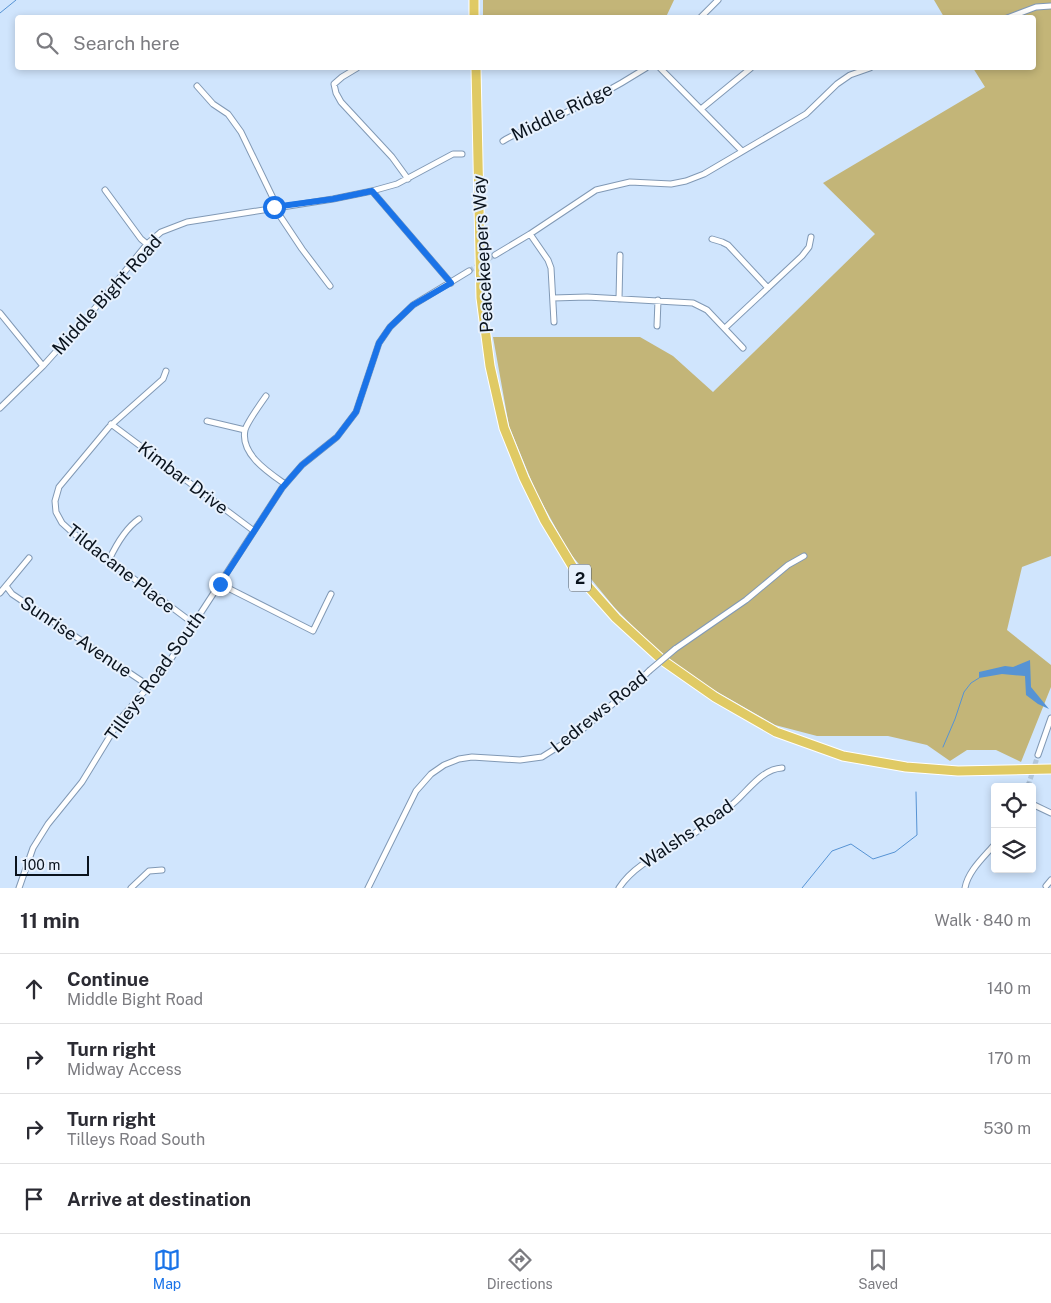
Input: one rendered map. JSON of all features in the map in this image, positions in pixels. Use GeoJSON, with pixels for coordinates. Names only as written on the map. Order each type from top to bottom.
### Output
{"type":"FeatureCollection","features":[{"type":"Feature","properties":{"kind":"highway"},"geometry":{"type":"LineString","coordinates":[[474,0],[474,15]]}},
{"type":"Feature","properties":{"kind":"highway","name":"Peacekeepers Way"},"geometry":{"type":"LineString","coordinates":[[476,70],[482,298],[490,366],[504,428],[524,478],[545,521],[577,574],[616,618],[662,660],[715,697],[776,732],[843,756],[906,767],[958,771],[1051,769]]}},
{"type":"Feature","properties":{"kind":"street"},"geometry":{"type":"LineString","coordinates":[[703,15],[718,0]]}},
{"type":"Feature","properties":{"kind":"street"},"geometry":{"type":"LineString","coordinates":[[1015,15],[1036,7],[1051,6]]}},
{"type":"Feature","properties":{"kind":"street"},"geometry":{"type":"LineString","coordinates":[[354,70],[337,80],[334,84],[336,93],[341,102],[392,157],[408,178]]}},
{"type":"Feature","properties":{"kind":"street","name":"Middle Ridge"},"geometry":{"type":"LineString","coordinates":[[503,141],[513,134],[541,124],[622,83],[643,70]]}},
{"type":"Feature","properties":{"kind":"street"},"geometry":{"type":"LineString","coordinates":[[662,70],[742,151]]}},
{"type":"Feature","properties":{"kind":"street"},"geometry":{"type":"LineString","coordinates":[[701,109],[749,70]]}},
{"type":"Feature","properties":{"kind":"street"},"geometry":{"type":"LineString","coordinates":[[495,255],[596,190],[630,182],[671,184],[704,174],[806,114],[837,84],[865,70]]}},
{"type":"Feature","properties":{"kind":"street"},"geometry":{"type":"LineString","coordinates":[[197,86],[213,104],[228,114],[241,132],[273,198],[274,207],[330,286]]}},
{"type":"Feature","properties":{"kind":"street","name":"Middle Bight Road"},"geometry":{"type":"LineString","coordinates":[[0,408],[43,366],[96,307],[147,244],[161,232],[187,222],[232,216],[372,191],[397,184],[453,154],[462,154]]}},
{"type":"Feature","properties":{"kind":"street"},"geometry":{"type":"LineString","coordinates":[[105,190],[141,239],[147,244]]}},
{"type":"Feature","properties":{"kind":"street"},"geometry":{"type":"LineString","coordinates":[[372,191],[451,283]]}},
{"type":"Feature","properties":{"kind":"street"},"geometry":{"type":"LineString","coordinates":[[530,234],[550,264],[554,322]]}},
{"type":"Feature","properties":{"kind":"street"},"geometry":{"type":"LineString","coordinates":[[725,328],[805,253],[810,244],[811,237]]}},
{"type":"Feature","properties":{"kind":"street"},"geometry":{"type":"LineString","coordinates":[[712,239],[719,240],[728,245],[768,288]]}},
{"type":"Feature","properties":{"kind":"street"},"geometry":{"type":"LineString","coordinates":[[619,298],[620,255]]}},
{"type":"Feature","properties":{"kind":"street","name":"Tilleys Road South"},"geometry":{"type":"LineString","coordinates":[[19,888],[33,848],[48,824],[82,782],[121,718],[165,668],[285,484],[302,465],[337,437],[356,412],[379,343],[390,327],[413,305],[469,272]]}},
{"type":"Feature","properties":{"kind":"street"},"geometry":{"type":"LineString","coordinates":[[553,298],[619,298],[696,304],[707,310],[743,348]]}},
{"type":"Feature","properties":{"kind":"street"},"geometry":{"type":"LineString","coordinates":[[657,326],[658,300]]}},
{"type":"Feature","properties":{"kind":"street"},"geometry":{"type":"LineString","coordinates":[[0,313],[43,366]]}},
{"type":"Feature","properties":{"kind":"street","name":"Tildacane Place"},"geometry":{"type":"LineString","coordinates":[[166,371],[163,379],[111,424],[61,483],[57,490],[56,512],[62,523],[194,624]]}},
{"type":"Feature","properties":{"kind":"street"},"geometry":{"type":"LineString","coordinates":[[266,396],[246,430],[247,447],[254,460],[285,484]]}},
{"type":"Feature","properties":{"kind":"street"},"geometry":{"type":"LineString","coordinates":[[207,421],[246,430]]}},
{"type":"Feature","properties":{"kind":"street","name":"Kimbar Drive"},"geometry":{"type":"LineString","coordinates":[[111,424],[254,531]]}},
{"type":"Feature","properties":{"kind":"street"},"geometry":{"type":"LineString","coordinates":[[108,560],[114,549],[139,519]]}},
{"type":"Feature","properties":{"kind":"street","name":"Ledrews Road"},"geometry":{"type":"LineString","coordinates":[[368,888],[416,791],[431,774],[444,765],[459,759],[472,757],[520,760],[542,757],[572,738],[675,649],[746,600],[788,564],[804,556]]}},
{"type":"Feature","properties":{"kind":"street"},"geometry":{"type":"LineString","coordinates":[[0,593],[29,558]]}},
{"type":"Feature","properties":{"kind":"street"},"geometry":{"type":"LineString","coordinates":[[220,584],[313,631],[331,594]]}},
{"type":"Feature","properties":{"kind":"street","name":"Sunrise Avenue"},"geometry":{"type":"LineString","coordinates":[[6,586],[12,594],[149,686]]}},
{"type":"Feature","properties":{"kind":"street"},"geometry":{"type":"LineString","coordinates":[[1038,755],[1051,718]]}},
{"type":"Feature","properties":{"kind":"street","name":"Walshs Road"},"geometry":{"type":"LineString","coordinates":[[619,888],[625,878],[640,866],[686,839],[726,811],[765,774],[776,768],[782,768]]}},
{"type":"Feature","properties":{"kind":"street"},"geometry":{"type":"LineString","coordinates":[[1036,806],[1051,813]]}},
{"type":"Feature","properties":{"kind":"street"},"geometry":{"type":"LineString","coordinates":[[965,888],[966,882],[976,865],[991,848]]}},
{"type":"Feature","properties":{"kind":"street"},"geometry":{"type":"LineString","coordinates":[[131,888],[149,872],[162,870]]}},
{"type":"Feature","properties":{"kind":"street"},"geometry":{"type":"LineString","coordinates":[[1046,886],[1051,880]]}},
{"type":"Feature","properties":{"kind":"shaded area"},"geometry":{"type":"Polygon","coordinates":[[[483,0],[674,0],[667,15],[483,15],[483,0]]]}},
{"type":"Feature","properties":{"kind":"shaded area"},"geometry":{"type":"Polygon","coordinates":[[[934,0],[1051,0],[1051,556],[1022,567],[1007,630],[1051,665],[1051,687],[1021,762],[996,750],[967,750],[950,761],[927,745],[888,736],[817,736],[775,725],[700,682],[661,655],[614,607],[569,552],[536,492],[509,426],[493,337],[640,337],[673,356],[713,392],[875,234],[823,183],[985,87],[974,70],[1036,70],[1036,15],[943,15],[934,0]]]}},
{"type":"Feature","properties":{"kind":"water"},"geometry":{"type":"Polygon","coordinates":[[[1030,660],[1031,687],[1049,709],[1026,695],[1025,676],[1002,674],[979,678],[979,672],[1005,666],[1013,667],[1030,660]]]}},
{"type":"Feature","properties":{"kind":"waterway"},"geometry":{"type":"LineString","coordinates":[[0,13],[16,0]]}},
{"type":"Feature","properties":{"kind":"waterway"},"geometry":{"type":"LineString","coordinates":[[943,747],[964,692],[971,683],[979,678]]}},
{"type":"Feature","properties":{"kind":"waterway"},"geometry":{"type":"LineString","coordinates":[[802,888],[832,851],[851,844],[873,859],[895,852],[917,835],[916,792]]}},
{"type":"Feature","properties":{"kind":"tunnel"},"geometry":{"type":"LineString","coordinates":[[469,271],[495,255]]}},
{"type":"Feature","properties":{"kind":"tunnel"},"geometry":{"type":"LineString","coordinates":[[1029,783],[1038,755]]}},
{"type":"Feature","properties":{"kind":"route"},"geometry":{"type":"LineString","coordinates":[[220,584],[282,488],[302,465],[337,437],[356,412],[379,343],[390,327],[413,305],[451,283],[372,191],[333,199],[274,207]]}}]}
